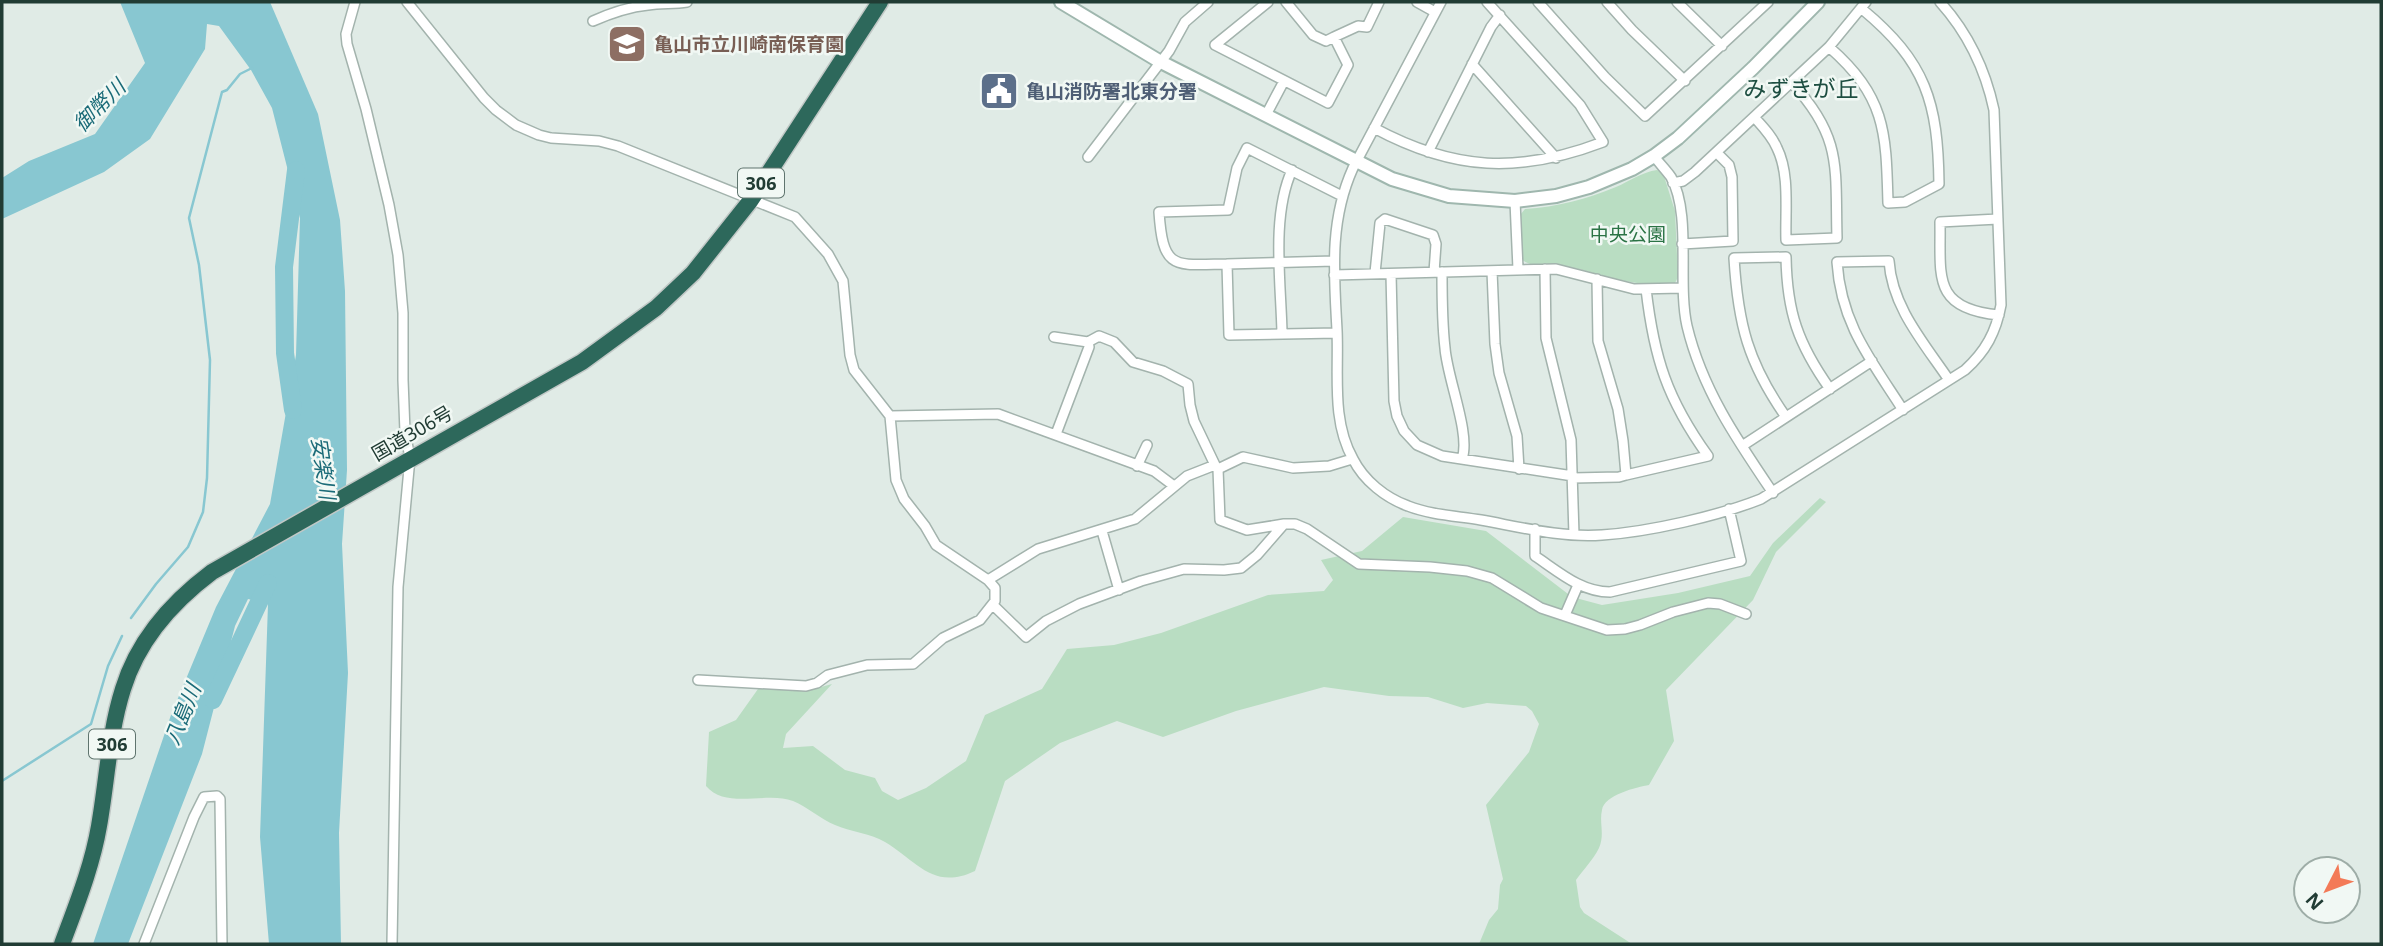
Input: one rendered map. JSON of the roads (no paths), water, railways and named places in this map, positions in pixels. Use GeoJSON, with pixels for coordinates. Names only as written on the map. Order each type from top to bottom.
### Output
{"type":"FeatureCollection","features":[{"type":"Feature","properties":{"kind":"highway","name":"国道306号"},"geometry":{"type":"LineString","coordinates":[[62,944],[85,880],[99,829],[122,689],[145,640],[172,606],[212,572],[582,362],[656,309],[693,273],[751,200],[880,2]]}},
{"type":"Feature","properties":{"kind":"street"},"geometry":{"type":"LineString","coordinates":[[355,2],[346,34],[347,44],[378,153],[398,255],[403,313],[405,461],[398,587],[392,944]]}},
{"type":"Feature","properties":{"kind":"street"},"geometry":{"type":"LineString","coordinates":[[407,2],[484,98],[516,125],[551,138],[599,141],[618,146],[795,217],[828,254],[843,281],[850,355],[854,370],[890,416],[896,480],[904,499],[936,545],[988,580],[995,588],[993,606],[980,620],[943,638],[913,664],[867,665],[828,676],[806,686],[698,680]]}},
{"type":"Feature","properties":{"kind":"street"},"geometry":{"type":"LineString","coordinates":[[593,21],[631,8],[687,2]]}},
{"type":"Feature","properties":{"kind":"street"},"geometry":{"type":"LineString","coordinates":[[1061,2],[1159,61],[1392,179],[1432,192],[1470,199],[1515,201],[1589,187],[1632,169],[1654,156],[1678,138],[1753,68],[1818,2]]}},
{"type":"Feature","properties":{"kind":"street"},"geometry":{"type":"LineString","coordinates":[[1088,157],[1169,51],[1185,22],[1208,2]]}},
{"type":"Feature","properties":{"kind":"street"},"geometry":{"type":"LineString","coordinates":[[1268,2],[1215,45],[1328,103],[1348,65],[1334,37]]}},
{"type":"Feature","properties":{"kind":"street"},"geometry":{"type":"LineString","coordinates":[[1286,2],[1313,35],[1326,41],[1358,26],[1367,27],[1379,2]]}},
{"type":"Feature","properties":{"kind":"street"},"geometry":{"type":"LineString","coordinates":[[1416,2],[1435,12]]}},
{"type":"Feature","properties":{"kind":"street"},"geometry":{"type":"LineString","coordinates":[[1441,2],[1357,161],[1342,196],[1335,226],[1339,417],[1345,443],[1352,459],[1378,489],[1409,506],[1427,512],[1574,535],[1618,534],[1729,509],[1773,493],[1949,380],[1980,356],[1991,340],[2001,304],[1995,125],[1991,95],[1981,65],[1965,33],[1940,2]]}},
{"type":"Feature","properties":{"kind":"street"},"geometry":{"type":"LineString","coordinates":[[1374,128],[1451,159],[1503,164],[1531,163],[1556,158],[1603,142],[1580,105],[1487,2]]}},
{"type":"Feature","properties":{"kind":"street"},"geometry":{"type":"LineString","coordinates":[[1538,2],[1605,77],[1645,116],[1768,2]]}},
{"type":"Feature","properties":{"kind":"street"},"geometry":{"type":"LineString","coordinates":[[1607,2],[1685,81]]}},
{"type":"Feature","properties":{"kind":"street"},"geometry":{"type":"LineString","coordinates":[[1677,2],[1722,46]]}},
{"type":"Feature","properties":{"kind":"street"},"geometry":{"type":"LineString","coordinates":[[1752,2],[1761,10]]}},
{"type":"Feature","properties":{"kind":"street"},"geometry":{"type":"LineString","coordinates":[[1673,183],[1682,181],[1717,153],[1829,47],[1864,5],[1902,47],[1919,75],[1937,125],[1939,184],[1905,202],[1888,203],[1886,145],[1875,104],[1857,76],[1829,47]]}},
{"type":"Feature","properties":{"kind":"street"},"geometry":{"type":"LineString","coordinates":[[1429,152],[1491,27],[1500,15]]}},
{"type":"Feature","properties":{"kind":"street"},"geometry":{"type":"LineString","coordinates":[[1472,64],[1556,158]]}},
{"type":"Feature","properties":{"kind":"street"},"geometry":{"type":"LineString","coordinates":[[1266,115],[1284,81]]}},
{"type":"Feature","properties":{"kind":"street"},"geometry":{"type":"LineString","coordinates":[[1754,117],[1773,140],[1781,159],[1786,240],[1838,238],[1835,161],[1831,143],[1818,114],[1792,83]]}},
{"type":"Feature","properties":{"kind":"street"},"geometry":{"type":"LineString","coordinates":[[1334,261],[1188,265],[1171,258],[1163,250],[1159,212],[1228,210],[1237,168],[1247,148],[1342,196]]}},
{"type":"Feature","properties":{"kind":"street"},"geometry":{"type":"LineString","coordinates":[[1682,244],[1733,242],[1732,177],[1729,165],[1717,153]]}},
{"type":"Feature","properties":{"kind":"street"},"geometry":{"type":"LineString","coordinates":[[1654,156],[1673,183],[1680,212],[1686,323],[1703,377],[1718,409],[1773,493]]}},
{"type":"Feature","properties":{"kind":"street"},"geometry":{"type":"LineString","coordinates":[[1282,332],[1281,208],[1292,170]]}},
{"type":"Feature","properties":{"kind":"street"},"geometry":{"type":"LineString","coordinates":[[1515,201],[1518,269]]}},
{"type":"Feature","properties":{"kind":"street"},"geometry":{"type":"LineString","coordinates":[[1998,219],[1940,218],[1941,275],[1948,293],[1969,311],[1999,315]]}},
{"type":"Feature","properties":{"kind":"street"},"geometry":{"type":"LineString","coordinates":[[1375,274],[1380,223],[1385,219],[1433,235],[1449,378],[1465,437],[1462,459]]}},
{"type":"Feature","properties":{"kind":"street"},"geometry":{"type":"LineString","coordinates":[[1786,417],[1763,382],[1750,353],[1740,321],[1734,258],[1786,257],[1787,289],[1795,326],[1809,358],[1830,389]]}},
{"type":"Feature","properties":{"kind":"street"},"geometry":{"type":"LineString","coordinates":[[1903,410],[1858,339],[1843,303],[1838,262],[1889,261],[1890,279],[1900,306],[1949,380]]}},
{"type":"Feature","properties":{"kind":"street"},"geometry":{"type":"LineString","coordinates":[[1227,264],[1229,335],[1337,333]]}},
{"type":"Feature","properties":{"kind":"street"},"geometry":{"type":"LineString","coordinates":[[1334,275],[1545,269],[1573,272],[1634,289],[1683,288]]}},
{"type":"Feature","properties":{"kind":"street"},"geometry":{"type":"LineString","coordinates":[[1545,269],[1546,338],[1567,418],[1573,477],[1574,535]]}},
{"type":"Feature","properties":{"kind":"street"},"geometry":{"type":"LineString","coordinates":[[1492,271],[1495,344],[1499,373],[1514,422],[1519,469]]}},
{"type":"Feature","properties":{"kind":"street"},"geometry":{"type":"LineString","coordinates":[[1391,274],[1394,401],[1400,424],[1409,438],[1423,449],[1442,456],[1573,477],[1619,477],[1707,456],[1676,407],[1665,381],[1650,332],[1646,289]]}},
{"type":"Feature","properties":{"kind":"street"},"geometry":{"type":"LineString","coordinates":[[1597,279],[1598,341],[1618,409],[1626,475]]}},
{"type":"Feature","properties":{"kind":"street"},"geometry":{"type":"LineString","coordinates":[[1054,337],[1088,342],[1099,336],[1110,339],[1133,362],[1163,371],[1188,384],[1189,405],[1194,421],[1217,467],[1220,520],[1247,530],[1295,524],[1307,529],[1359,564],[1430,567],[1467,571],[1492,578],[1541,608],[1588,625],[1616,629],[1640,625],[1707,603],[1720,604],[1746,614]]}},
{"type":"Feature","properties":{"kind":"street"},"geometry":{"type":"LineString","coordinates":[[1056,434],[1089,347],[1088,342]]}},
{"type":"Feature","properties":{"kind":"street"},"geometry":{"type":"LineString","coordinates":[[1742,446],[1872,361]]}},
{"type":"Feature","properties":{"kind":"street"},"geometry":{"type":"LineString","coordinates":[[890,416],[998,414],[1154,471],[1174,486]]}},
{"type":"Feature","properties":{"kind":"street"},"geometry":{"type":"LineString","coordinates":[[1137,466],[1147,445]]}},
{"type":"Feature","properties":{"kind":"street"},"geometry":{"type":"LineString","coordinates":[[988,580],[1038,549],[1135,519],[1187,476],[1243,457],[1293,468],[1329,466],[1352,459]]}},
{"type":"Feature","properties":{"kind":"street"},"geometry":{"type":"LineString","coordinates":[[1535,529],[1535,556],[1578,585],[1600,592],[1621,590],[1741,561],[1729,509]]}},
{"type":"Feature","properties":{"kind":"street"},"geometry":{"type":"LineString","coordinates":[[993,606],[1026,637],[1057,615],[1098,596],[1184,569],[1241,568],[1257,555],[1284,524]]}},
{"type":"Feature","properties":{"kind":"street"},"geometry":{"type":"LineString","coordinates":[[1102,531],[1119,590]]}},
{"type":"Feature","properties":{"kind":"street"},"geometry":{"type":"LineString","coordinates":[[1565,615],[1578,585]]}},
{"type":"Feature","properties":{"kind":"street"},"geometry":{"type":"LineString","coordinates":[[144,944],[194,817],[204,797],[217,796],[220,799],[222,944]]}},
{"type":"Feature","properties":{"kind":"water"},"geometry":{"type":"Polygon","coordinates":[[[120,2],[270,2],[318,114],[340,220],[345,291],[347,470],[342,544],[348,673],[339,833],[341,944],[269,944],[260,837],[268,604],[248,599],[235,626],[202,754],[128,944],[93,944],[171,715],[216,607],[270,504],[296,355],[300,218],[272,108],[251,70],[219,26],[207,24],[205,49],[150,139],[104,172],[2,219],[2,178],[29,161],[95,134],[145,63],[120,2]]]}},
{"type":"Feature","properties":{"kind":"waterway"},"geometry":{"type":"LineString","coordinates":[[131,618],[188,547],[203,512],[207,478],[210,360],[199,265],[189,218],[222,92],[227,90],[240,74],[252,68]]}},
{"type":"Feature","properties":{"kind":"waterway","name":"安楽川"},"geometry":{"type":"LineString","coordinates":[[293,410],[285,353],[284,267],[296,170]]}},
{"type":"Feature","properties":{"kind":"waterway","name":"八島川"},"geometry":{"type":"LineString","coordinates":[[213,700],[268,583]]}},
{"type":"Feature","properties":{"kind":"waterway"},"geometry":{"type":"LineString","coordinates":[[2,781],[91,724],[108,666],[122,636]]}},
{"type":"Feature","properties":{"kind":"place","name":"亀山市立川崎南保育園"},"geometry":{"type":"Point","coordinates":[627,44]}},
{"type":"Feature","properties":{"kind":"place","name":"亀山消防署北東分署"},"geometry":{"type":"Point","coordinates":[999,91]}},
{"type":"Feature","properties":{"kind":"district","name":"みずきが丘"},"geometry":{"type":"Point","coordinates":[1801,88]}},
{"type":"Feature","properties":{"kind":"water label","name":"御幣川"},"geometry":{"type":"Point","coordinates":[99,105]}},
{"type":"Feature","properties":{"kind":"park label","name":"中央公園"},"geometry":{"type":"Point","coordinates":[1628,234]}}]}
